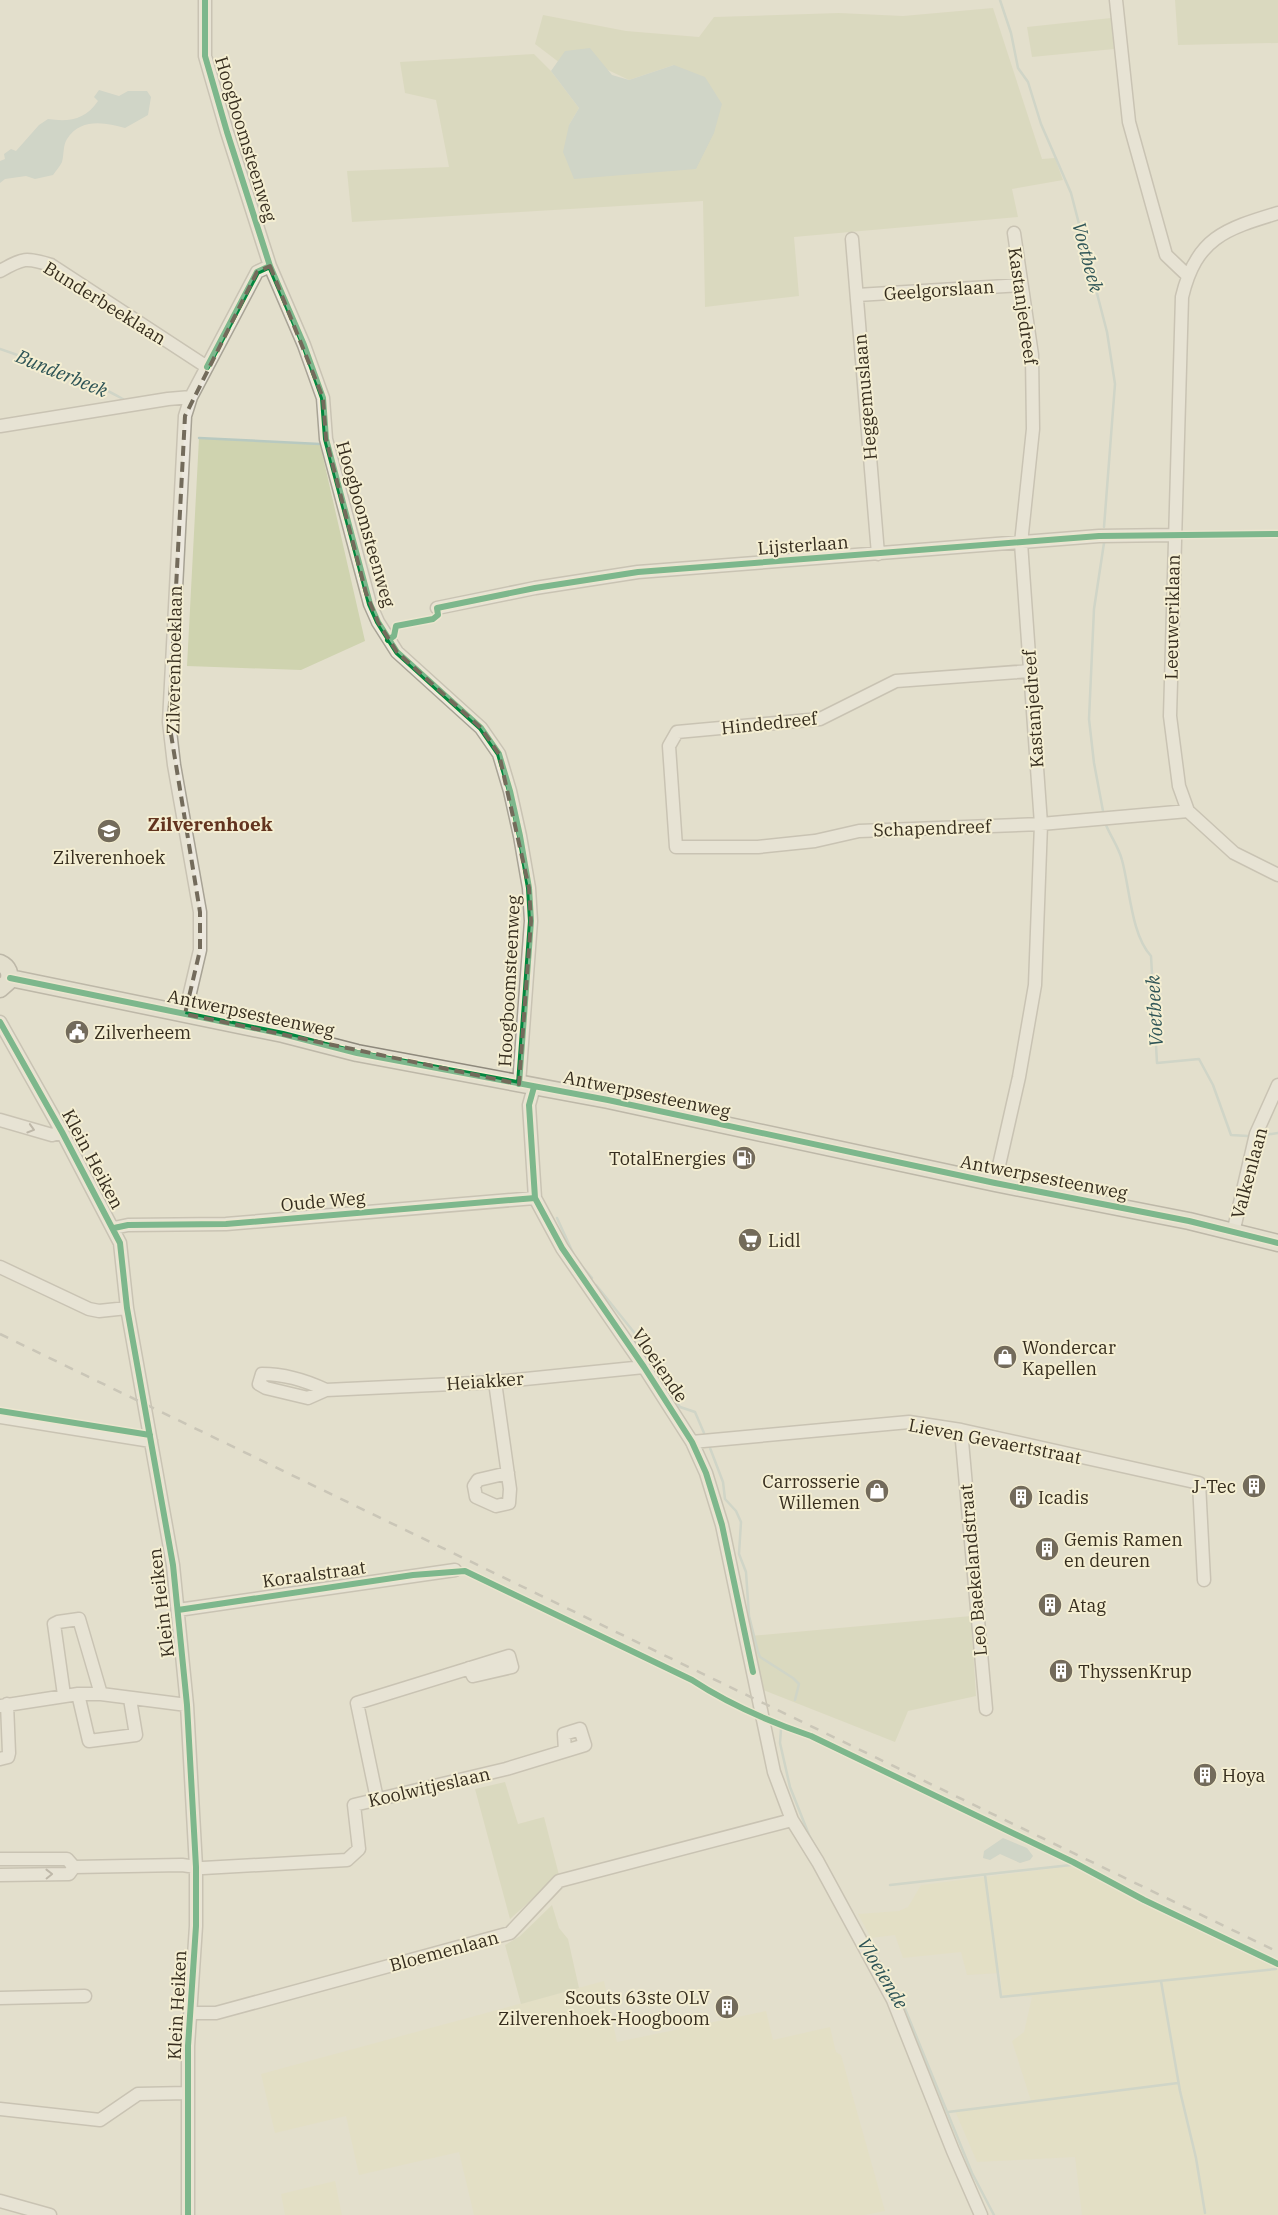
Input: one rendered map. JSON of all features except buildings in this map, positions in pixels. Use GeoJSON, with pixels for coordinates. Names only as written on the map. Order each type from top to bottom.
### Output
{"type":"FeatureCollection","features":[{"type":"Feature","properties":{"kind":"main road"},"geometry":{"type":"LineString","coordinates":[[0,963],[6,967],[5,984]]}},
{"type":"Feature","properties":{"kind":"main road","name":"Antwerpsesteenweg"},"geometry":{"type":"LineString","coordinates":[[5,984],[185,1014],[283,1034],[357,1053],[608,1100],[995,1183],[1189,1221],[1233,1233],[1278,1242]]}},
{"type":"Feature","properties":{"kind":"street","name":"Hoogboomsteenweg"},"geometry":{"type":"LineString","coordinates":[[205,0],[205,56],[226,132],[270,266],[304,345],[323,398],[326,439],[366,593],[378,622],[397,652],[481,728],[499,754],[520,836],[529,888],[531,921],[527,1085]]}},
{"type":"Feature","properties":{"kind":"street"},"geometry":{"type":"LineString","coordinates":[[1116,0],[1129,122],[1166,255],[1187,275]]}},
{"type":"Feature","properties":{"kind":"street","name":"Leeuweriklaan"},"geometry":{"type":"LineString","coordinates":[[1278,213],[1246,223],[1216,237],[1199,254],[1187,275],[1182,297],[1170,716],[1179,786],[1188,812],[1234,853],[1278,875]]}},
{"type":"Feature","properties":{"kind":"street","name":"Kastanjedreef"},"geometry":{"type":"LineString","coordinates":[[995,1183],[1019,1077],[1035,985],[1041,824],[1021,543],[1033,429],[1032,355],[1014,233]]}},
{"type":"Feature","properties":{"kind":"street","name":"Heggemuslaan"},"geometry":{"type":"LineString","coordinates":[[852,239],[878,554]]}},
{"type":"Feature","properties":{"kind":"street","name":"Bunderbeeklaan"},"geometry":{"type":"LineString","coordinates":[[0,271],[18,261],[31,258],[51,265],[207,367]]}},
{"type":"Feature","properties":{"kind":"street","name":"Zilverenhoeklaan"},"geometry":{"type":"LineString","coordinates":[[185,1014],[200,950],[200,912],[174,765],[170,722],[185,416],[191,397],[257,272],[270,266]]}},
{"type":"Feature","properties":{"kind":"street","name":"Geelgorslaan"},"geometry":{"type":"LineString","coordinates":[[857,295],[1021,284]]}},
{"type":"Feature","properties":{"kind":"street"},"geometry":{"type":"LineString","coordinates":[[0,426],[191,397]]}},
{"type":"Feature","properties":{"kind":"street","name":"Lijsterlaan"},"geometry":{"type":"LineString","coordinates":[[437,608],[535,588],[638,572],[1099,536],[1174,535]]}},
{"type":"Feature","properties":{"kind":"street","name":"Hindedreef"},"geometry":{"type":"LineString","coordinates":[[676,847],[669,746],[677,732],[820,719],[896,681],[1030,670]]}},
{"type":"Feature","properties":{"kind":"street","name":"Schapendreef"},"geometry":{"type":"LineString","coordinates":[[676,847],[758,847],[815,841],[860,831],[1041,824],[1188,812]]}},
{"type":"Feature","properties":{"kind":"street","name":"Klein Heiken"},"geometry":{"type":"LineString","coordinates":[[0,1022],[62,1132],[114,1228],[120,1243],[128,1308],[173,1565],[187,1706],[196,1867],[196,1926],[188,2093],[188,2215]]}},
{"type":"Feature","properties":{"kind":"street","name":"Vloeiende"},"geometry":{"type":"LineString","coordinates":[[527,1085],[535,1198],[562,1248],[644,1367],[692,1442],[706,1473],[722,1525],[774,1772],[792,1820],[893,2000],[953,2151],[981,2215]]}},
{"type":"Feature","properties":{"kind":"street","name":"Valkenlaan"},"geometry":{"type":"LineString","coordinates":[[1233,1233],[1256,1134],[1278,1085]]}},
{"type":"Feature","properties":{"kind":"street"},"geometry":{"type":"LineString","coordinates":[[0,1120],[52,1135],[62,1132]]}},
{"type":"Feature","properties":{"kind":"street","name":"Oude Weg"},"geometry":{"type":"LineString","coordinates":[[114,1228],[128,1225],[226,1224],[535,1198]]}},
{"type":"Feature","properties":{"kind":"street"},"geometry":{"type":"LineString","coordinates":[[0,1268],[88,1309],[99,1311],[128,1308]]}},
{"type":"Feature","properties":{"kind":"street","name":"Heiakker"},"geometry":{"type":"LineString","coordinates":[[326,1390],[495,1382],[644,1367]]}},
{"type":"Feature","properties":{"kind":"street"},"geometry":{"type":"LineString","coordinates":[[495,1382],[508,1473]]}},
{"type":"Feature","properties":{"kind":"street"},"geometry":{"type":"LineString","coordinates":[[0,1417],[152,1441]]}},
{"type":"Feature","properties":{"kind":"street","name":"Lieven Gevaertstraat"},"geometry":{"type":"LineString","coordinates":[[692,1442],[909,1422],[961,1430],[1199,1483],[1204,1580]]}},
{"type":"Feature","properties":{"kind":"street","name":"Leo Baekelandstraat"},"geometry":{"type":"LineString","coordinates":[[961,1430],[986,1709]]}},
{"type":"Feature","properties":{"kind":"street","name":"Koraalstraat"},"geometry":{"type":"LineString","coordinates":[[178,1610],[455,1570]]}},
{"type":"Feature","properties":{"kind":"street"},"geometry":{"type":"LineString","coordinates":[[64,1695],[54,1624],[79,1619],[101,1694]]}},
{"type":"Feature","properties":{"kind":"street"},"geometry":{"type":"LineString","coordinates":[[377,1798],[357,1703],[469,1668]]}},
{"type":"Feature","properties":{"kind":"street"},"geometry":{"type":"LineString","coordinates":[[78,1694],[88,1741],[136,1735],[130,1699]]}},
{"type":"Feature","properties":{"kind":"street"},"geometry":{"type":"LineString","coordinates":[[0,1759],[8,1757],[9,1753],[4,1705],[64,1695],[101,1694],[187,1706]]}},
{"type":"Feature","properties":{"kind":"street","name":"Koolwitjeslaan"},"geometry":{"type":"LineString","coordinates":[[196,1867],[347,1860],[359,1849],[354,1805],[377,1798],[506,1769],[565,1752]]}},
{"type":"Feature","properties":{"kind":"street","name":"Bloemenlaan"},"geometry":{"type":"LineString","coordinates":[[192,2013],[216,2013],[510,1933],[559,1881],[792,1820]]}},
{"type":"Feature","properties":{"kind":"street"},"geometry":{"type":"LineString","coordinates":[[0,1859],[67,1859],[74,1867],[196,1867]]}},
{"type":"Feature","properties":{"kind":"street"},"geometry":{"type":"LineString","coordinates":[[0,1875],[69,1874],[74,1867]]}},
{"type":"Feature","properties":{"kind":"street"},"geometry":{"type":"LineString","coordinates":[[0,1998],[84,1996]]}},
{"type":"Feature","properties":{"kind":"street"},"geometry":{"type":"LineString","coordinates":[[0,2109],[100,2120],[138,2094],[188,2093]]}},
{"type":"Feature","properties":{"kind":"street"},"geometry":{"type":"LineString","coordinates":[[0,2201],[50,2215]]}},
{"type":"Feature","properties":{"kind":"highlighted area"},"geometry":{"type":"Polygon","coordinates":[[[270,266],[323,398],[326,439],[366,593],[378,622],[397,652],[481,728],[499,754],[529,888],[531,921],[519,1084],[185,1014],[200,950],[200,912],[169,722],[185,416],[257,272],[270,266]]]}},
{"type":"Feature","properties":{"kind":"shaded area"},"geometry":{"type":"Polygon","coordinates":[[[590,48],[612,75],[629,80],[674,65],[705,77],[722,104],[714,133],[696,169],[574,179],[563,152],[569,125],[579,108],[551,71],[565,51],[590,48]]]}},
{"type":"Feature","properties":{"kind":"shaded area"},"geometry":{"type":"Polygon","coordinates":[[[99,90],[119,96],[128,91],[147,91],[151,97],[148,115],[125,128],[93,123],[79,128],[72,132],[67,139],[62,162],[53,175],[35,179],[26,176],[5,179],[0,183],[0,161],[5,159],[4,154],[11,149],[16,151],[39,125],[48,119],[70,120],[88,112],[98,101],[94,97],[99,90]]]}},
{"type":"Feature","properties":{"kind":"shaded area"},"geometry":{"type":"Polygon","coordinates":[[[1003,1838],[1027,1848],[1033,1856],[1030,1860],[1020,1863],[1000,1854],[990,1860],[983,1858],[984,1851],[1003,1838]]]}},
{"type":"Feature","properties":{"kind":"shaded area"},"geometry":{"type":"Polygon","coordinates":[[[1079,1865],[1278,1964],[1278,2215],[1082,2215],[1075,2157],[977,2162],[955,2111],[1031,2101],[1012,2041],[1024,2032],[1032,1997],[1002,1995],[1000,1973],[967,1975],[961,1952],[903,1958],[895,1935],[871,1938],[858,1914],[899,1911],[908,1907],[921,1885],[1079,1865]]]}},
{"type":"Feature","properties":{"kind":"shaded area"},"geometry":{"type":"Polygon","coordinates":[[[604,1981],[617,2042],[766,2011],[773,2040],[830,2027],[836,2052],[841,2055],[885,2211],[865,2215],[474,2215],[459,2152],[359,2175],[346,2116],[275,2133],[261,2074],[604,1981]]]}},
{"type":"Feature","properties":{"kind":"shaded area"},"geometry":{"type":"Polygon","coordinates":[[[335,2181],[342,2215],[285,2215],[281,2194],[335,2181]]]}},
{"type":"Feature","properties":{"kind":"green space"},"geometry":{"type":"Polygon","coordinates":[[[1175,0],[1278,0],[1278,43],[1178,45],[1175,0]]]}},
{"type":"Feature","properties":{"kind":"green space"},"geometry":{"type":"Polygon","coordinates":[[[993,8],[1042,159],[1055,158],[1063,180],[1012,189],[1018,217],[794,237],[799,296],[705,307],[703,201],[352,222],[347,171],[449,167],[436,100],[405,93],[400,62],[534,54],[551,71],[579,108],[569,125],[674,65],[629,80],[591,62],[560,63],[535,44],[543,15],[626,31],[699,37],[714,17],[839,13],[903,16],[993,8]]]}},
{"type":"Feature","properties":{"kind":"green space"},"geometry":{"type":"Polygon","coordinates":[[[1111,18],[1114,49],[1032,57],[1027,27],[1111,18]]]}},
{"type":"Feature","properties":{"kind":"green space"},"geometry":{"type":"Polygon","coordinates":[[[199,438],[320,444],[365,641],[301,670],[187,666],[199,438]]]}},
{"type":"Feature","properties":{"kind":"green space"},"geometry":{"type":"Polygon","coordinates":[[[971,1616],[976,1696],[908,1711],[895,1742],[761,1689],[750,1636],[971,1616]]]}},
{"type":"Feature","properties":{"kind":"green space"},"geometry":{"type":"Polygon","coordinates":[[[505,1782],[518,1824],[544,1817],[559,1875],[510,1919],[475,1789],[505,1782]]]}},
{"type":"Feature","properties":{"kind":"green space"},"geometry":{"type":"Polygon","coordinates":[[[552,1905],[559,1928],[568,1939],[579,1988],[521,2004],[505,1945],[520,1936],[552,1905]]]}},
{"type":"Feature","properties":{"kind":"waterway","name":"Voetbeek"},"geometry":{"type":"LineString","coordinates":[[1000,0],[1011,33],[1018,68],[1028,82],[1041,124],[1071,193],[1107,332],[1115,384],[1104,527]]}},
{"type":"Feature","properties":{"kind":"waterway","name":"Bunderbeek"},"geometry":{"type":"LineString","coordinates":[[0,349],[29,359],[34,364],[80,377],[123,399]]}},
{"type":"Feature","properties":{"kind":"waterway","name":"Bunderbeek"},"geometry":{"type":"LineString","coordinates":[[199,438],[320,444]]}},
{"type":"Feature","properties":{"kind":"waterway","name":"Voetbeek"},"geometry":{"type":"LineString","coordinates":[[1103,811],[1094,763],[1089,719],[1094,609],[1104,543]]}},
{"type":"Feature","properties":{"kind":"waterway","name":"Voetbeek"},"geometry":{"type":"LineString","coordinates":[[1106,825],[1122,860],[1139,936],[1151,956],[1157,1063],[1199,1059],[1213,1085],[1231,1135],[1248,1136]]}},
{"type":"Feature","properties":{"kind":"waterway","name":"Voetbeek"},"geometry":{"type":"LineString","coordinates":[[1264,1135],[1278,1133]]}},
{"type":"Feature","properties":{"kind":"waterway","name":"Vloeiende"},"geometry":{"type":"LineString","coordinates":[[557,1218],[573,1253]]}},
{"type":"Feature","properties":{"kind":"waterway","name":"Vloeiende"},"geometry":{"type":"LineString","coordinates":[[580,1264],[592,1278]]}},
{"type":"Feature","properties":{"kind":"waterway","name":"Vloeiende"},"geometry":{"type":"LineString","coordinates":[[596,1285],[645,1346],[680,1407],[695,1412],[704,1433]]}},
{"type":"Feature","properties":{"kind":"waterway","name":"Vloeiende"},"geometry":{"type":"LineString","coordinates":[[710,1448],[723,1482],[725,1499],[736,1511],[741,1522],[739,1554],[746,1572],[749,1616],[758,1652],[760,1657],[793,1678],[799,1684],[795,1700]]}},
{"type":"Feature","properties":{"kind":"waterway","name":"Vloeiende"},"geometry":{"type":"LineString","coordinates":[[781,1729],[780,1743],[790,1787],[809,1835],[820,1855]]}},
{"type":"Feature","properties":{"kind":"waterway"},"geometry":{"type":"LineString","coordinates":[[890,1885],[1071,1865]]}},
{"type":"Feature","properties":{"kind":"waterway"},"geometry":{"type":"LineString","coordinates":[[985,1875],[1001,1997],[1276,1969]]}},
{"type":"Feature","properties":{"kind":"waterway","name":"Vloeiende"},"geometry":{"type":"LineString","coordinates":[[886,1975],[899,1994],[972,2173],[994,2215]]}},
{"type":"Feature","properties":{"kind":"waterway"},"geometry":{"type":"LineString","coordinates":[[1161,1981],[1180,2091],[1196,2158],[1205,2213]]}},
{"type":"Feature","properties":{"kind":"waterway"},"geometry":{"type":"LineString","coordinates":[[948,2112],[1178,2083]]}},
{"type":"Feature","properties":{"kind":"railway"},"geometry":{"type":"LineString","coordinates":[[0,1334],[1278,1952]]}},
{"type":"Feature","properties":{"kind":"cycle path"},"geometry":{"type":"LineString","coordinates":[[205,0],[205,56],[270,266],[304,345],[323,398],[326,439],[370,604],[378,622],[397,652],[481,728],[499,754],[510,791],[529,888],[531,921],[519,1084]]}},
{"type":"Feature","properties":{"kind":"cycle path"},"geometry":{"type":"LineString","coordinates":[[207,367],[257,272],[270,266]]}},
{"type":"Feature","properties":{"kind":"cycle path"},"geometry":{"type":"LineString","coordinates":[[388,640],[394,636],[396,626],[433,619],[438,615],[437,608],[535,588],[638,572],[1099,536],[1278,534]]}},
{"type":"Feature","properties":{"kind":"cycle path"},"geometry":{"type":"LineString","coordinates":[[10,978],[283,1034],[357,1053],[608,1100],[995,1183],[1189,1221],[1278,1243]]}},
{"type":"Feature","properties":{"kind":"cycle path"},"geometry":{"type":"LineString","coordinates":[[0,1022],[62,1132],[120,1243],[127,1308],[173,1565],[187,1705],[196,1867],[196,1926],[188,2046],[188,2215]]}},
{"type":"Feature","properties":{"kind":"cycle path"},"geometry":{"type":"LineString","coordinates":[[534,1087],[529,1105],[535,1198],[562,1248],[644,1367],[692,1442],[706,1473],[722,1525],[753,1672]]}},
{"type":"Feature","properties":{"kind":"cycle path"},"geometry":{"type":"LineString","coordinates":[[114,1228],[128,1225],[226,1224],[535,1198]]}},
{"type":"Feature","properties":{"kind":"cycle path"},"geometry":{"type":"LineString","coordinates":[[0,1411],[150,1435]]}},
{"type":"Feature","properties":{"kind":"cycle path"},"geometry":{"type":"LineString","coordinates":[[178,1610],[413,1575],[465,1571],[692,1680],[736,1705],[765,1719],[811,1736],[1073,1862],[1144,1900],[1278,1964]]}},
{"type":"Feature","properties":{"kind":"place","name":"Zilverenhoek"},"geometry":{"type":"Point","coordinates":[109,831]}},
{"type":"Feature","properties":{"kind":"place","name":"Zilverheem"},"geometry":{"type":"Point","coordinates":[77,1032]}},
{"type":"Feature","properties":{"kind":"place","name":"TotalEnergies"},"geometry":{"type":"Point","coordinates":[744,1158]}},
{"type":"Feature","properties":{"kind":"place","name":"Lidl"},"geometry":{"type":"Point","coordinates":[750,1240]}},
{"type":"Feature","properties":{"kind":"place","name":"Wondercar Kapellen"},"geometry":{"type":"Point","coordinates":[1005,1357]}},
{"type":"Feature","properties":{"kind":"place","name":"J-Tec"},"geometry":{"type":"Point","coordinates":[1254,1486]}},
{"type":"Feature","properties":{"kind":"place","name":"Carrosserie Willemen"},"geometry":{"type":"Point","coordinates":[877,1491]}},
{"type":"Feature","properties":{"kind":"place","name":"Icadis"},"geometry":{"type":"Point","coordinates":[1021,1497]}},
{"type":"Feature","properties":{"kind":"place","name":"Gemis Ramen en deuren"},"geometry":{"type":"Point","coordinates":[1047,1549]}},
{"type":"Feature","properties":{"kind":"place","name":"Atag"},"geometry":{"type":"Point","coordinates":[1050,1605]}},
{"type":"Feature","properties":{"kind":"place","name":"ThyssenKrup"},"geometry":{"type":"Point","coordinates":[1061,1671]}},
{"type":"Feature","properties":{"kind":"place","name":"Hoya"},"geometry":{"type":"Point","coordinates":[1205,1775]}},
{"type":"Feature","properties":{"kind":"place","name":"Scouts 63ste OLV Zilverenhoek-Hoogboom"},"geometry":{"type":"Point","coordinates":[727,2007]}},
{"type":"Feature","properties":{"kind":"district","name":"Zilverenhoek"},"geometry":{"type":"Point","coordinates":[210,824]}}]}
